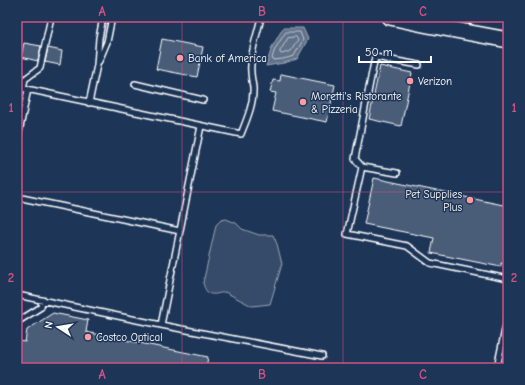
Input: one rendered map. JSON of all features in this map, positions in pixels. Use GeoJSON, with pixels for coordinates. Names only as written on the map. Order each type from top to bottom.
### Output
{"type":"FeatureCollection","features":[{"type":"Feature","properties":{"kind":"main road"},"geometry":{"type":"LineString","coordinates":[[390,17],[508,40]]}},
{"type":"Feature","properties":{"kind":"main road"},"geometry":{"type":"LineString","coordinates":[[475,17],[508,23]]}},
{"type":"Feature","properties":{"kind":"lane"},"geometry":{"type":"LineString","coordinates":[[17,142],[25,89],[25,79],[40,68],[51,17]]}},
{"type":"Feature","properties":{"kind":"lane"},"geometry":{"type":"LineString","coordinates":[[89,103],[97,65],[99,38],[103,17]]}},
{"type":"Feature","properties":{"kind":"lane"},"geometry":{"type":"LineString","coordinates":[[97,65],[107,42],[112,17]]}},
{"type":"Feature","properties":{"kind":"lane"},"geometry":{"type":"LineString","coordinates":[[17,87],[241,134],[253,96],[250,66],[261,17]]}},
{"type":"Feature","properties":{"kind":"lane"},"geometry":{"type":"LineString","coordinates":[[397,173],[362,167],[355,159],[376,57],[419,64]]}},
{"type":"Feature","properties":{"kind":"lane"},"geometry":{"type":"LineString","coordinates":[[135,84],[203,100]]}},
{"type":"Feature","properties":{"kind":"lane"},"geometry":{"type":"LineString","coordinates":[[161,325],[201,126]]}},
{"type":"Feature","properties":{"kind":"lane"},"geometry":{"type":"LineString","coordinates":[[362,167],[347,234],[407,246],[430,263],[508,279]]}},
{"type":"Feature","properties":{"kind":"lane"},"geometry":{"type":"LineString","coordinates":[[17,197],[180,231]]}},
{"type":"Feature","properties":{"kind":"lane"},"geometry":{"type":"LineString","coordinates":[[17,295],[322,356]]}},
{"type":"Feature","properties":{"kind":"lane"},"geometry":{"type":"LineString","coordinates":[[17,322],[41,307],[42,300]]}},
{"type":"Feature","properties":{"kind":"lane"},"geometry":{"type":"LineString","coordinates":[[497,368],[508,315]]}},
{"type":"Feature","properties":{"kind":"shaded area"},"geometry":{"type":"Polygon","coordinates":[[[226,219],[236,223],[242,229],[259,235],[273,235],[282,264],[270,304],[252,306],[225,292],[211,294],[206,291],[203,283],[216,225],[221,220],[226,219]]]}},
{"type":"Feature","properties":{"kind":"water"},"geometry":{"type":"Polygon","coordinates":[[[283,28],[303,28],[308,39],[297,59],[266,66],[272,47],[283,28]]]}},
{"type":"Feature","properties":{"kind":"building","name":"Bank of America"},"geometry":{"type":"Polygon","coordinates":[[[162,39],[203,47],[197,77],[156,69],[162,39]]]}},
{"type":"Feature","properties":{"kind":"building"},"geometry":{"type":"Polygon","coordinates":[[[24,43],[41,46],[38,61],[21,57],[24,43]]]}},
{"type":"Feature","properties":{"kind":"building"},"geometry":{"type":"Polygon","coordinates":[[[48,48],[62,51],[60,65],[45,62],[48,48]]]}},
{"type":"Feature","properties":{"kind":"building"},"geometry":{"type":"Polygon","coordinates":[[[380,66],[412,73],[401,126],[369,119],[380,66]]]}},
{"type":"Feature","properties":{"kind":"building","name":"Moretti's Ristorante & Pizzeria"},"geometry":{"type":"Polygon","coordinates":[[[281,74],[335,85],[327,122],[272,111],[276,93],[270,92],[273,80],[280,81],[281,74]]]}},
{"type":"Feature","properties":{"kind":"building"},"geometry":{"type":"Polygon","coordinates":[[[374,178],[508,206],[508,264],[501,263],[501,267],[431,253],[434,238],[364,224],[374,178]]]}},
{"type":"Feature","properties":{"kind":"building"},"geometry":{"type":"Polygon","coordinates":[[[53,313],[88,320],[86,332],[208,357],[206,368],[17,368],[19,341],[25,342],[27,330],[53,313]]]}},
{"type":"Feature","properties":{"kind":"place","name":"Bank of America"},"geometry":{"type":"Point","coordinates":[180,58]}},
{"type":"Feature","properties":{"kind":"place","name":"Verizon"},"geometry":{"type":"Point","coordinates":[410,81]}},
{"type":"Feature","properties":{"kind":"place","name":"Moretti's Ristorante & Pizzeria"},"geometry":{"type":"Point","coordinates":[303,102]}},
{"type":"Feature","properties":{"kind":"place","name":"Pet Supplies Plus"},"geometry":{"type":"Point","coordinates":[470,200]}},
{"type":"Feature","properties":{"kind":"place","name":"Costco Optical"},"geometry":{"type":"Point","coordinates":[88,337]}}]}
